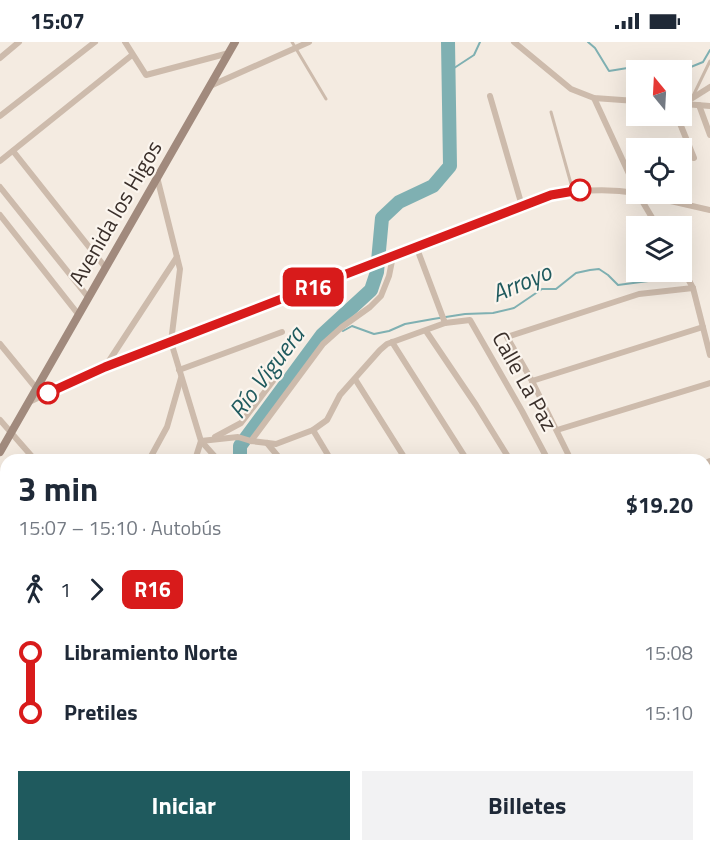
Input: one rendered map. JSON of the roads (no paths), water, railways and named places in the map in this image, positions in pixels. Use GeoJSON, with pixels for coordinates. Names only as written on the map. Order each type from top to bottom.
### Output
{"type":"FeatureCollection","features":[{"type":"Feature","properties":{"kind":"street"},"geometry":{"type":"LineString","coordinates":[[0,58],[19,42]]}},
{"type":"Feature","properties":{"kind":"street"},"geometry":{"type":"LineString","coordinates":[[0,116],[95,42]]}},
{"type":"Feature","properties":{"kind":"street"},"geometry":{"type":"LineString","coordinates":[[125,42],[146,75],[229,53]]}},
{"type":"Feature","properties":{"kind":"street","name":"Avenida los Higos"},"geometry":{"type":"LineString","coordinates":[[0,452],[235,42]]}},
{"type":"Feature","properties":{"kind":"street"},"geometry":{"type":"LineString","coordinates":[[210,86],[294,45],[309,42]]}},
{"type":"Feature","properties":{"kind":"street"},"geometry":{"type":"LineString","coordinates":[[514,42],[571,89],[594,98],[626,100]]}},
{"type":"Feature","properties":{"kind":"street"},"geometry":{"type":"LineString","coordinates":[[0,161],[132,55]]}},
{"type":"Feature","properties":{"kind":"street"},"geometry":{"type":"LineString","coordinates":[[692,98],[710,87]]}},
{"type":"Feature","properties":{"kind":"street"},"geometry":{"type":"LineString","coordinates":[[490,96],[522,206]]}},
{"type":"Feature","properties":{"kind":"street"},"geometry":{"type":"LineString","coordinates":[[594,98],[626,168]]}},
{"type":"Feature","properties":{"kind":"street"},"geometry":{"type":"LineString","coordinates":[[692,105],[710,106]]}},
{"type":"Feature","properties":{"kind":"street"},"geometry":{"type":"LineString","coordinates":[[699,105],[710,135]]}},
{"type":"Feature","properties":{"kind":"street"},"geometry":{"type":"LineString","coordinates":[[681,126],[694,158]]}},
{"type":"Feature","properties":{"kind":"street"},"geometry":{"type":"LineString","coordinates":[[13,151],[105,267]]}},
{"type":"Feature","properties":{"kind":"street"},"geometry":{"type":"LineString","coordinates":[[157,177],[180,269],[171,342],[201,441],[213,454]]}},
{"type":"Feature","properties":{"kind":"street"},"geometry":{"type":"LineString","coordinates":[[0,187],[88,297]]}},
{"type":"Feature","properties":{"kind":"street"},"geometry":{"type":"LineString","coordinates":[[28,403],[105,367],[551,195],[573,191],[626,191]]}},
{"type":"Feature","properties":{"kind":"street"},"geometry":{"type":"LineString","coordinates":[[686,204],[710,210]]}},
{"type":"Feature","properties":{"kind":"street"},"geometry":{"type":"LineString","coordinates":[[0,215],[78,314]]}},
{"type":"Feature","properties":{"kind":"street"},"geometry":{"type":"LineString","coordinates":[[201,441],[238,437],[276,444],[313,430],[327,420],[340,396],[380,350],[408,335],[426,331],[443,319],[416,246]]}},
{"type":"Feature","properties":{"kind":"street"},"geometry":{"type":"LineString","coordinates":[[251,441],[323,345],[381,296],[389,276],[393,256]]}},
{"type":"Feature","properties":{"kind":"street"},"geometry":{"type":"LineString","coordinates":[[105,367],[177,257]]}},
{"type":"Feature","properties":{"kind":"street"},"geometry":{"type":"LineString","coordinates":[[690,282],[709,351]]}},
{"type":"Feature","properties":{"kind":"street"},"geometry":{"type":"LineString","coordinates":[[568,454],[507,337],[639,294],[693,288]]}},
{"type":"Feature","properties":{"kind":"street","name":"Calle La Paz"},"geometry":{"type":"LineString","coordinates":[[443,319],[470,320],[545,454]]}},
{"type":"Feature","properties":{"kind":"street"},"geometry":{"type":"LineString","coordinates":[[532,381],[703,327]]}},
{"type":"Feature","properties":{"kind":"street"},"geometry":{"type":"LineString","coordinates":[[426,331],[506,454]]}},
{"type":"Feature","properties":{"kind":"street"},"geometry":{"type":"LineString","coordinates":[[180,373],[282,332]]}},
{"type":"Feature","properties":{"kind":"street"},"geometry":{"type":"LineString","coordinates":[[392,342],[463,454]]}},
{"type":"Feature","properties":{"kind":"street"},"geometry":{"type":"LineString","coordinates":[[0,344],[36,388]]}},
{"type":"Feature","properties":{"kind":"street"},"geometry":{"type":"LineString","coordinates":[[152,454],[167,427],[180,373]]}},
{"type":"Feature","properties":{"kind":"street"},"geometry":{"type":"LineString","coordinates":[[355,379],[402,454]]}},
{"type":"Feature","properties":{"kind":"street"},"geometry":{"type":"LineString","coordinates":[[212,439],[241,423],[273,381]]}},
{"type":"Feature","properties":{"kind":"street"},"geometry":{"type":"LineString","coordinates":[[557,430],[710,383]]}},
{"type":"Feature","properties":{"kind":"street"},"geometry":{"type":"LineString","coordinates":[[0,420],[29,454]]}},
{"type":"Feature","properties":{"kind":"street"},"geometry":{"type":"LineString","coordinates":[[313,430],[327,454]]}},
{"type":"Feature","properties":{"kind":"street"},"geometry":{"type":"LineString","coordinates":[[197,454],[201,441]]}},
{"type":"Feature","properties":{"kind":"street"},"geometry":{"type":"LineString","coordinates":[[267,443],[276,454]]}},
{"type":"Feature","properties":{"kind":"lane"},"geometry":{"type":"LineString","coordinates":[[294,45],[326,99]]}},
{"type":"Feature","properties":{"kind":"lane"},"geometry":{"type":"LineString","coordinates":[[692,98],[710,61]]}},
{"type":"Feature","properties":{"kind":"lane"},"geometry":{"type":"LineString","coordinates":[[551,112],[573,191]]}},
{"type":"Feature","properties":{"kind":"waterway","name":"Río Viguera"},"geometry":{"type":"LineString","coordinates":[[240,454],[240,446],[322,335],[371,290],[377,272],[382,218],[399,202],[433,186],[450,166],[448,42]]}},
{"type":"Feature","properties":{"kind":"waterway"},"geometry":{"type":"LineString","coordinates":[[448,72],[474,55],[480,42]]}},
{"type":"Feature","properties":{"kind":"waterway"},"geometry":{"type":"LineString","coordinates":[[588,42],[595,48],[609,71],[626,68]]}},
{"type":"Feature","properties":{"kind":"waterway"},"geometry":{"type":"LineString","coordinates":[[692,66],[703,62],[710,50]]}},
{"type":"Feature","properties":{"kind":"waterway","name":"Arroyo"},"geometry":{"type":"LineString","coordinates":[[335,324],[343,331],[352,326],[374,334],[405,324],[433,319],[493,313],[514,308],[542,289],[556,289],[576,273],[590,270],[599,269],[618,285],[641,282]]}}]}
